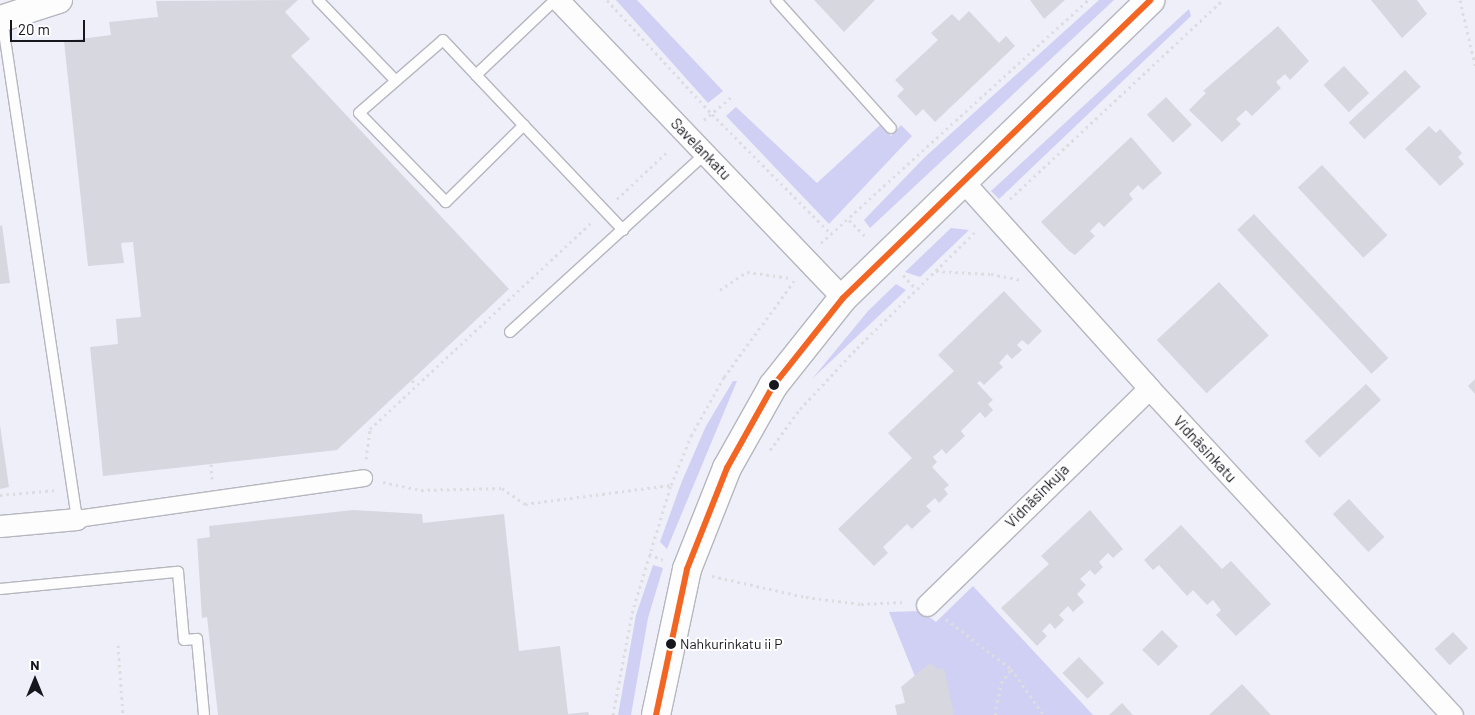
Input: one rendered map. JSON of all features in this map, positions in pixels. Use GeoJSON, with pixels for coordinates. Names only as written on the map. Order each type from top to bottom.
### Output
{"type":"FeatureCollection","features":[{"type":"Feature","properties":{"kind":"main road"},"geometry":{"type":"LineString","coordinates":[[656,715],[687,569],[713,498],[773,386],[843,298],[961,179],[1150,0]]}},
{"type":"Feature","properties":{"kind":"street"},"geometry":{"type":"LineString","coordinates":[[1,19],[59,0]]}},
{"type":"Feature","properties":{"kind":"street","name":"Savelankatu"},"geometry":{"type":"LineString","coordinates":[[557,0],[843,298]]}},
{"type":"Feature","properties":{"kind":"street","name":"Vidnäsinkatu"},"geometry":{"type":"LineString","coordinates":[[961,179],[994,213],[1148,388],[1452,715]]}},
{"type":"Feature","properties":{"kind":"street","name":"Vidnäsinkuja"},"geometry":{"type":"LineString","coordinates":[[927,605],[1148,388]]}},
{"type":"Feature","properties":{"kind":"street"},"geometry":{"type":"LineString","coordinates":[[0,526],[78,519],[364,478]]}},
{"type":"Feature","properties":{"kind":"lane"},"geometry":{"type":"LineString","coordinates":[[318,0],[396,81]]}},
{"type":"Feature","properties":{"kind":"lane"},"geometry":{"type":"LineString","coordinates":[[476,75],[557,0]]}},
{"type":"Feature","properties":{"kind":"lane"},"geometry":{"type":"LineString","coordinates":[[776,0],[891,128]]}},
{"type":"Feature","properties":{"kind":"lane"},"geometry":{"type":"LineString","coordinates":[[1,19],[78,519]]}},
{"type":"Feature","properties":{"kind":"lane"},"geometry":{"type":"LineString","coordinates":[[524,125],[446,202],[359,114],[443,40],[524,125],[623,230]]}},
{"type":"Feature","properties":{"kind":"lane"},"geometry":{"type":"LineString","coordinates":[[510,332],[705,154]]}},
{"type":"Feature","properties":{"kind":"lane"},"geometry":{"type":"LineString","coordinates":[[0,589],[178,572],[184,640],[196,639],[204,715]]}},
{"type":"Feature","properties":{"kind":"path"},"geometry":{"type":"LineString","coordinates":[[608,0],[712,114],[829,232]]}},
{"type":"Feature","properties":{"kind":"path"},"geometry":{"type":"LineString","coordinates":[[767,454],[800,409],[935,271],[994,213],[1223,0]]}},
{"type":"Feature","properties":{"kind":"path"},"geometry":{"type":"LineString","coordinates":[[1460,0],[1475,65]]}},
{"type":"Feature","properties":{"kind":"path"},"geometry":{"type":"LineString","coordinates":[[712,114],[734,95]]}},
{"type":"Feature","properties":{"kind":"path"},"geometry":{"type":"LineString","coordinates":[[669,150],[415,384],[370,429],[364,478],[421,490],[502,488],[525,504],[671,485]]}},
{"type":"Feature","properties":{"kind":"path"},"geometry":{"type":"LineString","coordinates":[[935,271],[991,274],[1024,281]]}},
{"type":"Feature","properties":{"kind":"path"},"geometry":{"type":"LineString","coordinates":[[720,290],[747,272],[796,278]]}},
{"type":"Feature","properties":{"kind":"path"},"geometry":{"type":"LineString","coordinates":[[412,380],[415,384]]}},
{"type":"Feature","properties":{"kind":"path"},"geometry":{"type":"LineString","coordinates":[[0,496],[73,488]]}},
{"type":"Feature","properties":{"kind":"path"},"geometry":{"type":"LineString","coordinates":[[712,585],[717,567]]}},
{"type":"Feature","properties":{"kind":"path"},"geometry":{"type":"LineString","coordinates":[[715,576],[806,598],[861,604],[914,600],[927,605],[1010,669],[1044,715]]}},
{"type":"Feature","properties":{"kind":"path"},"geometry":{"type":"LineString","coordinates":[[118,645],[123,715]]}},
{"type":"Feature","properties":{"kind":"path"},"geometry":{"type":"LineString","coordinates":[[995,715],[1002,683],[1010,669]]}},
{"type":"Feature","properties":{"kind":"shaded area"},"geometry":{"type":"Polygon","coordinates":[[[616,0],[637,0],[723,91],[708,103],[616,0]]]}},
{"type":"Feature","properties":{"kind":"shaded area"},"geometry":{"type":"Polygon","coordinates":[[[1099,0],[1114,0],[870,228],[864,220],[925,157],[1099,0]]]}},
{"type":"Feature","properties":{"kind":"shaded area"},"geometry":{"type":"Polygon","coordinates":[[[1189,9],[1191,16],[999,199],[991,191],[1189,9]]]}},
{"type":"Feature","properties":{"kind":"shaded area"},"geometry":{"type":"Polygon","coordinates":[[[736,107],[817,183],[880,125],[891,136],[901,125],[912,136],[829,224],[726,116],[736,107]]]}},
{"type":"Feature","properties":{"kind":"shaded area"},"geometry":{"type":"Polygon","coordinates":[[[951,228],[969,230],[920,277],[905,272],[951,228]]]}},
{"type":"Feature","properties":{"kind":"shaded area"},"geometry":{"type":"Polygon","coordinates":[[[896,284],[906,290],[812,379],[868,311],[896,284]]]}},
{"type":"Feature","properties":{"kind":"shaded area"},"geometry":{"type":"Polygon","coordinates":[[[733,381],[737,381],[667,549],[660,542],[682,481],[706,426],[733,381]]]}},
{"type":"Feature","properties":{"kind":"shaded area"},"geometry":{"type":"Polygon","coordinates":[[[653,565],[663,568],[648,618],[631,715],[618,715],[636,615],[653,565]]]}},
{"type":"Feature","properties":{"kind":"shaded area"},"geometry":{"type":"Polygon","coordinates":[[[973,586],[1093,715],[925,715],[916,679],[889,612],[921,611],[936,622],[973,586]]]}},
{"type":"Feature","properties":{"kind":"building"},"geometry":{"type":"Polygon","coordinates":[[[298,0],[285,12],[310,39],[291,56],[509,289],[337,450],[103,476],[90,347],[118,344],[116,319],[141,317],[133,242],[121,243],[124,263],[88,266],[64,41],[111,35],[109,22],[158,17],[156,1],[298,0]]]}},
{"type":"Feature","properties":{"kind":"building"},"geometry":{"type":"Polygon","coordinates":[[[814,0],[875,0],[844,32],[814,0]]]}},
{"type":"Feature","properties":{"kind":"building"},"geometry":{"type":"Polygon","coordinates":[[[1030,0],[1065,0],[1044,19],[1030,0]]]}},
{"type":"Feature","properties":{"kind":"building"},"geometry":{"type":"Polygon","coordinates":[[[1371,0],[1417,0],[1427,14],[1402,38],[1371,0]]]}},
{"type":"Feature","properties":{"kind":"building"},"geometry":{"type":"Polygon","coordinates":[[[969,11],[999,43],[1006,36],[1015,46],[935,122],[923,109],[916,116],[897,96],[904,89],[895,80],[938,40],[931,33],[952,14],[959,21],[969,11]]]}},
{"type":"Feature","properties":{"kind":"building"},"geometry":{"type":"Polygon","coordinates":[[[1278,26],[1309,61],[1290,80],[1285,74],[1276,82],[1281,88],[1252,116],[1246,110],[1236,119],[1241,124],[1222,142],[1189,110],[1206,93],[1203,91],[1278,26]]]}},
{"type":"Feature","properties":{"kind":"building"},"geometry":{"type":"Polygon","coordinates":[[[1344,66],[1369,93],[1349,112],[1324,85],[1344,66]]]}},
{"type":"Feature","properties":{"kind":"building"},"geometry":{"type":"Polygon","coordinates":[[[1405,70],[1421,87],[1364,139],[1349,123],[1405,70]]]}},
{"type":"Feature","properties":{"kind":"building"},"geometry":{"type":"Polygon","coordinates":[[[1166,97],[1192,125],[1173,143],[1147,115],[1166,97]]]}},
{"type":"Feature","properties":{"kind":"building"},"geometry":{"type":"Polygon","coordinates":[[[1429,126],[1436,133],[1440,129],[1462,153],[1458,157],[1464,164],[1440,186],[1405,149],[1429,126]]]}},
{"type":"Feature","properties":{"kind":"building"},"geometry":{"type":"Polygon","coordinates":[[[1131,137],[1162,173],[1143,190],[1138,185],[1129,194],[1133,199],[1104,227],[1099,222],[1090,231],[1095,236],[1075,255],[1041,222],[1131,137]]]}},
{"type":"Feature","properties":{"kind":"building"},"geometry":{"type":"Polygon","coordinates":[[[1322,165],[1387,235],[1363,258],[1298,188],[1322,165]]]}},
{"type":"Feature","properties":{"kind":"building"},"geometry":{"type":"Polygon","coordinates":[[[1254,214],[1388,358],[1372,374],[1237,230],[1254,214]]]}},
{"type":"Feature","properties":{"kind":"building"},"geometry":{"type":"Polygon","coordinates":[[[2,225],[10,283],[0,284],[0,226],[2,225]]]}},
{"type":"Feature","properties":{"kind":"building"},"geometry":{"type":"Polygon","coordinates":[[[1219,282],[1269,335],[1207,393],[1157,340],[1219,282]]]}},
{"type":"Feature","properties":{"kind":"building"},"geometry":{"type":"Polygon","coordinates":[[[1004,291],[1042,331],[1028,345],[1022,340],[1017,345],[1022,350],[1012,359],[1007,354],[999,363],[1003,367],[984,385],[980,381],[977,383],[993,400],[988,404],[993,410],[985,418],[980,412],[961,431],[965,436],[946,454],[942,449],[933,457],[937,462],[932,467],[949,485],[944,489],[948,494],[939,503],[935,498],[926,506],[931,511],[912,529],[907,524],[883,547],[888,553],[874,566],[838,529],[912,458],[888,433],[954,371],[938,355],[1004,291]]]}},
{"type":"Feature","properties":{"kind":"building"},"geometry":{"type":"Polygon","coordinates":[[[1475,379],[1475,394],[1468,386],[1475,379]]]}},
{"type":"Feature","properties":{"kind":"building"},"geometry":{"type":"Polygon","coordinates":[[[1366,384],[1381,400],[1320,457],[1305,441],[1366,384]]]}},
{"type":"Feature","properties":{"kind":"building"},"geometry":{"type":"Polygon","coordinates":[[[0,425],[9,487],[0,489],[0,425]]]}},
{"type":"Feature","properties":{"kind":"building"},"geometry":{"type":"Polygon","coordinates":[[[1349,499],[1384,537],[1368,552],[1333,514],[1349,499]]]}},
{"type":"Feature","properties":{"kind":"building"},"geometry":{"type":"Polygon","coordinates":[[[353,510],[422,514],[423,523],[504,514],[519,651],[560,646],[568,714],[588,712],[589,715],[218,715],[207,617],[202,618],[197,539],[210,537],[209,526],[353,510]]]}},
{"type":"Feature","properties":{"kind":"building"},"geometry":{"type":"Polygon","coordinates":[[[1090,510],[1123,549],[1113,558],[1108,553],[1099,562],[1103,567],[1095,575],[1090,570],[1080,579],[1086,585],[1077,594],[1084,602],[1073,612],[1068,606],[1059,615],[1064,620],[1055,629],[1050,623],[1042,631],[1047,636],[1037,646],[1001,608],[1049,564],[1041,556],[1090,510]]]}},
{"type":"Feature","properties":{"kind":"building"},"geometry":{"type":"Polygon","coordinates":[[[1181,525],[1222,569],[1231,561],[1271,604],[1236,636],[1216,615],[1221,610],[1213,600],[1207,605],[1193,590],[1187,596],[1159,565],[1153,570],[1144,560],[1181,525]]]}},
{"type":"Feature","properties":{"kind":"building"},"geometry":{"type":"Polygon","coordinates":[[[1162,630],[1178,646],[1158,666],[1142,650],[1162,630]]]}},
{"type":"Feature","properties":{"kind":"building"},"geometry":{"type":"Polygon","coordinates":[[[1453,632],[1468,648],[1450,665],[1435,649],[1453,632]]]}},
{"type":"Feature","properties":{"kind":"building"},"geometry":{"type":"Polygon","coordinates":[[[1079,657],[1104,683],[1087,699],[1062,673],[1079,657]]]}},
{"type":"Feature","properties":{"kind":"building"},"geometry":{"type":"Polygon","coordinates":[[[930,663],[938,669],[944,668],[954,715],[897,715],[895,705],[905,703],[901,687],[930,663]]]}},
{"type":"Feature","properties":{"kind":"building"},"geometry":{"type":"Polygon","coordinates":[[[1242,684],[1271,715],[1209,715],[1242,684]]]}},
{"type":"Feature","properties":{"kind":"building"},"geometry":{"type":"Polygon","coordinates":[[[1122,703],[1133,715],[1109,715],[1122,703]]]}},
{"type":"Feature","properties":{"kind":"transit line"},"geometry":{"type":"LineString","coordinates":[[656,715],[687,569],[727,468],[773,386],[843,298],[1150,0]]}},
{"type":"Feature","properties":{"kind":"place","name":"Nahkurinkatu ii P"},"geometry":{"type":"Point","coordinates":[671,644]}}]}
